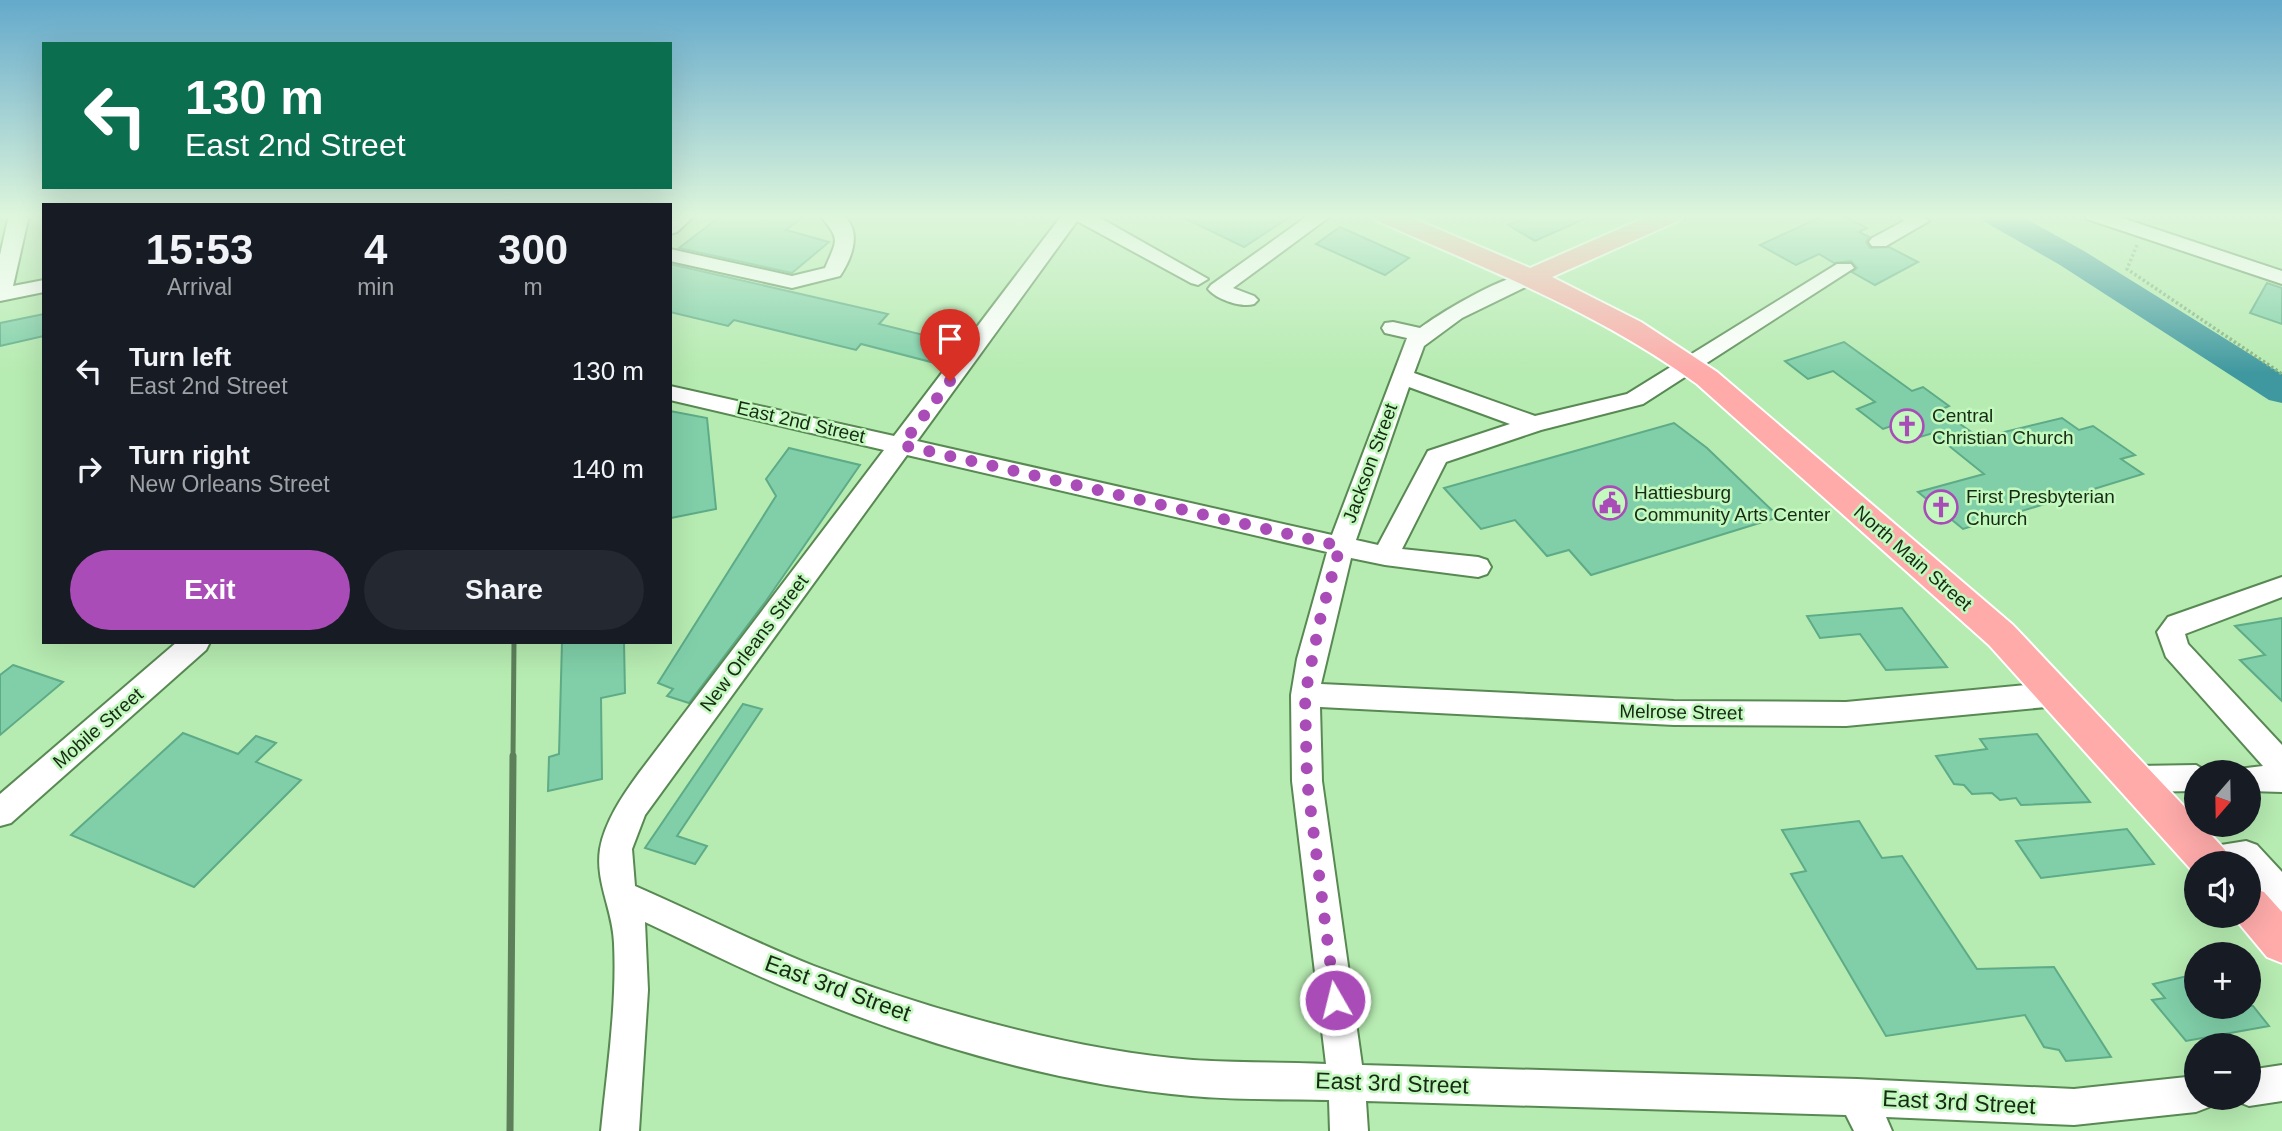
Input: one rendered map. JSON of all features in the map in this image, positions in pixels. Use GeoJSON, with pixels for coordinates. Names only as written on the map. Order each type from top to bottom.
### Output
{"type":"FeatureCollection","features":[{"type":"Feature","properties":{"kind":"main road","name":"North Main Street"},"geometry":{"type":"LineString","coordinates":[[1505,268],[1644,335],[1688,364],[2001,635],[2137,779],[2200,851]]}},
{"type":"Feature","properties":{"kind":"main road"},"geometry":{"type":"LineString","coordinates":[[1529,278],[1552,268]]}},
{"type":"Feature","properties":{"kind":"main road"},"geometry":{"type":"LineString","coordinates":[[2261,919],[2282,943]]}},
{"type":"Feature","properties":{"kind":"street"},"geometry":{"type":"LineString","coordinates":[[7,268],[1,295],[42,286]]}},
{"type":"Feature","properties":{"kind":"street"},"geometry":{"type":"LineString","coordinates":[[728,268],[792,282],[833,272],[835,268]]}},
{"type":"Feature","properties":{"kind":"street","name":"New Orleans Street"},"geometry":{"type":"LineString","coordinates":[[620,1131],[631,988],[631,941],[619,895],[616,864],[618,839],[640,797],[1033,268]]}},
{"type":"Feature","properties":{"kind":"street"},"geometry":{"type":"LineString","coordinates":[[1177,268],[1198,279]]}},
{"type":"Feature","properties":{"kind":"street"},"geometry":{"type":"LineString","coordinates":[[1247,300],[1218,289],[1248,268]]}},
{"type":"Feature","properties":{"kind":"street"},"geometry":{"type":"LineString","coordinates":[[1385,556],[1437,457],[1534,424],[1635,398],[1844,268]]}},
{"type":"Feature","properties":{"kind":"street"},"geometry":{"type":"LineString","coordinates":[[2252,268],[2282,278]]}},
{"type":"Feature","properties":{"kind":"street","name":"Jackson Street"},"geometry":{"type":"LineString","coordinates":[[1349,1131],[1346,1082],[1307,781],[1305,695],[1320,620],[1340,546],[1414,343],[1454,313],[1529,278]]}},
{"type":"Feature","properties":{"kind":"street"},"geometry":{"type":"LineString","coordinates":[[1393,328],[1423,335]]}},
{"type":"Feature","properties":{"kind":"street"},"geometry":{"type":"LineString","coordinates":[[1402,376],[1534,424]]}},
{"type":"Feature","properties":{"kind":"street","name":"East 2nd Street"},"geometry":{"type":"LineString","coordinates":[[672,393],[1385,556],[1478,567]]}},
{"type":"Feature","properties":{"kind":"street"},"geometry":{"type":"LineString","coordinates":[[2282,587],[2178,624],[2171,632],[2176,649],[2282,766]]}},
{"type":"Feature","properties":{"kind":"street","name":"Mobile Street"},"geometry":{"type":"LineString","coordinates":[[0,813],[194,644]]}},
{"type":"Feature","properties":{"kind":"street","name":"Melrose Street"},"geometry":{"type":"LineString","coordinates":[[1305,695],[1674,713],[1846,714],[2057,694]]}},
{"type":"Feature","properties":{"kind":"street"},"geometry":{"type":"LineString","coordinates":[[2137,779],[2184,778]]}},
{"type":"Feature","properties":{"kind":"street"},"geometry":{"type":"LineString","coordinates":[[2261,778],[2282,779]]}},
{"type":"Feature","properties":{"kind":"street"},"geometry":{"type":"LineString","coordinates":[[2261,872],[2282,895]]}},
{"type":"Feature","properties":{"kind":"street","name":"East 3rd Street"},"geometry":{"type":"LineString","coordinates":[[619,895],[757,959],[844,993],[991,1038],[1080,1061],[1192,1078],[1857,1097],[2074,1107],[2184,1095]]}},
{"type":"Feature","properties":{"kind":"street"},"geometry":{"type":"LineString","coordinates":[[2261,1086],[2282,1083]]}},
{"type":"Feature","properties":{"kind":"street"},"geometry":{"type":"LineString","coordinates":[[1857,1097],[1873,1131]]}},
{"type":"Feature","properties":{"kind":"path"},"geometry":{"type":"LineString","coordinates":[[2128,268],[2282,374]]}},
{"type":"Feature","properties":{"kind":"building"},"geometry":{"type":"Polygon","coordinates":[[[672,268],[686,268],[888,314],[879,324],[952,342],[935,363],[861,344],[856,350],[734,320],[728,326],[672,312],[672,268]]]}},
{"type":"Feature","properties":{"kind":"building"},"geometry":{"type":"Polygon","coordinates":[[[768,268],[798,268],[792,273],[768,268]]]}},
{"type":"Feature","properties":{"kind":"building"},"geometry":{"type":"Polygon","coordinates":[[[1369,268],[1395,268],[1385,275],[1369,268]]]}},
{"type":"Feature","properties":{"kind":"building"},"geometry":{"type":"Polygon","coordinates":[[[1857,268],[1907,268],[1875,285],[1852,272],[1857,268]]]}},
{"type":"Feature","properties":{"kind":"building"},"geometry":{"type":"Polygon","coordinates":[[[2267,283],[2282,288],[2282,324],[2250,313],[2267,283]]]}},
{"type":"Feature","properties":{"kind":"building"},"geometry":{"type":"Polygon","coordinates":[[[42,314],[42,336],[0,346],[0,323],[42,314]]]}},
{"type":"Feature","properties":{"kind":"building"},"geometry":{"type":"Polygon","coordinates":[[[1844,342],[1912,391],[1923,387],[1949,406],[1940,410],[1980,438],[2062,418],[2079,430],[2093,426],[2135,455],[2121,459],[2143,474],[1963,529],[1918,492],[1984,474],[1933,433],[1920,437],[1900,423],[1883,429],[1857,409],[1875,402],[1833,371],[1808,379],[1785,361],[1844,342]]]}},
{"type":"Feature","properties":{"kind":"building"},"geometry":{"type":"Polygon","coordinates":[[[672,411],[707,418],[716,509],[672,518],[672,411]]]}},
{"type":"Feature","properties":{"kind":"building","name":"Hattiesburg Community Arts Center"},"geometry":{"type":"Polygon","coordinates":[[[1674,423],[1707,448],[1779,517],[1591,575],[1569,550],[1547,556],[1515,520],[1481,529],[1444,488],[1674,423]]]}},
{"type":"Feature","properties":{"kind":"building"},"geometry":{"type":"Polygon","coordinates":[[[789,448],[860,465],[766,601],[689,703],[667,696],[673,689],[658,683],[776,496],[766,479],[789,448]]]}},
{"type":"Feature","properties":{"kind":"building"},"geometry":{"type":"Polygon","coordinates":[[[1902,608],[1947,667],[1886,670],[1860,634],[1820,638],[1807,616],[1902,608]]]}},
{"type":"Feature","properties":{"kind":"building"},"geometry":{"type":"Polygon","coordinates":[[[2282,618],[2282,701],[2240,660],[2265,655],[2235,626],[2282,618]]]}},
{"type":"Feature","properties":{"kind":"building"},"geometry":{"type":"Polygon","coordinates":[[[562,644],[624,644],[625,693],[601,698],[602,779],[548,791],[549,757],[559,754],[562,644]]]}},
{"type":"Feature","properties":{"kind":"building"},"geometry":{"type":"Polygon","coordinates":[[[13,665],[63,682],[0,735],[0,675],[13,665]]]}},
{"type":"Feature","properties":{"kind":"building"},"geometry":{"type":"Polygon","coordinates":[[[743,704],[762,709],[677,836],[707,846],[695,864],[645,848],[743,704]]]}},
{"type":"Feature","properties":{"kind":"building"},"geometry":{"type":"Polygon","coordinates":[[[183,733],[238,754],[256,736],[276,743],[256,762],[301,780],[194,887],[71,835],[183,733]]]}},
{"type":"Feature","properties":{"kind":"building"},"geometry":{"type":"Polygon","coordinates":[[[2037,734],[2090,802],[2021,805],[2016,798],[2000,800],[1992,793],[1972,794],[1964,785],[1954,784],[1936,756],[1987,749],[1980,739],[2037,734]]]}},
{"type":"Feature","properties":{"kind":"building"},"geometry":{"type":"Polygon","coordinates":[[[1859,821],[1882,858],[1902,856],[1977,969],[2054,967],[2111,1057],[2066,1061],[2059,1050],[2044,1047],[2025,1015],[1886,1036],[1791,874],[1806,871],[1782,830],[1859,821]]]}},
{"type":"Feature","properties":{"kind":"building"},"geometry":{"type":"Polygon","coordinates":[[[2127,829],[2154,864],[2041,878],[2016,841],[2127,829]]]}},
{"type":"Feature","properties":{"kind":"building"},"geometry":{"type":"Polygon","coordinates":[[[2184,977],[2184,1019],[2261,1019],[2261,1016],[2269,1026],[2230,1033],[2184,1033],[2184,1039],[2152,1000],[2165,998],[2153,984],[2184,977]]]}},
{"type":"Feature","properties":{"kind":"waterway"},"geometry":{"type":"LineString","coordinates":[[2087,268],[2282,391]]}},
{"type":"Feature","properties":{"kind":"railway"},"geometry":{"type":"LineString","coordinates":[[513,758],[514,644]]}},
{"type":"Feature","properties":{"kind":"railway"},"geometry":{"type":"LineString","coordinates":[[510,1131],[513,756]]}},
{"type":"Feature","properties":{"kind":"place","name":"Central Christian Church"},"geometry":{"type":"Point","coordinates":[1907,426]}},
{"type":"Feature","properties":{"kind":"place","name":"Hattiesburg Community Arts Center"},"geometry":{"type":"Point","coordinates":[1610,503]}},
{"type":"Feature","properties":{"kind":"place","name":"First Presbyterian Church"},"geometry":{"type":"Point","coordinates":[1941,507]}},
{"type":"Feature","properties":{"kind":"route"},"geometry":{"type":"LineString","coordinates":[[950,381],[902,445],[1340,546],[1311,659],[1305,695],[1304,737],[1307,781],[1335,1000]]}}]}
